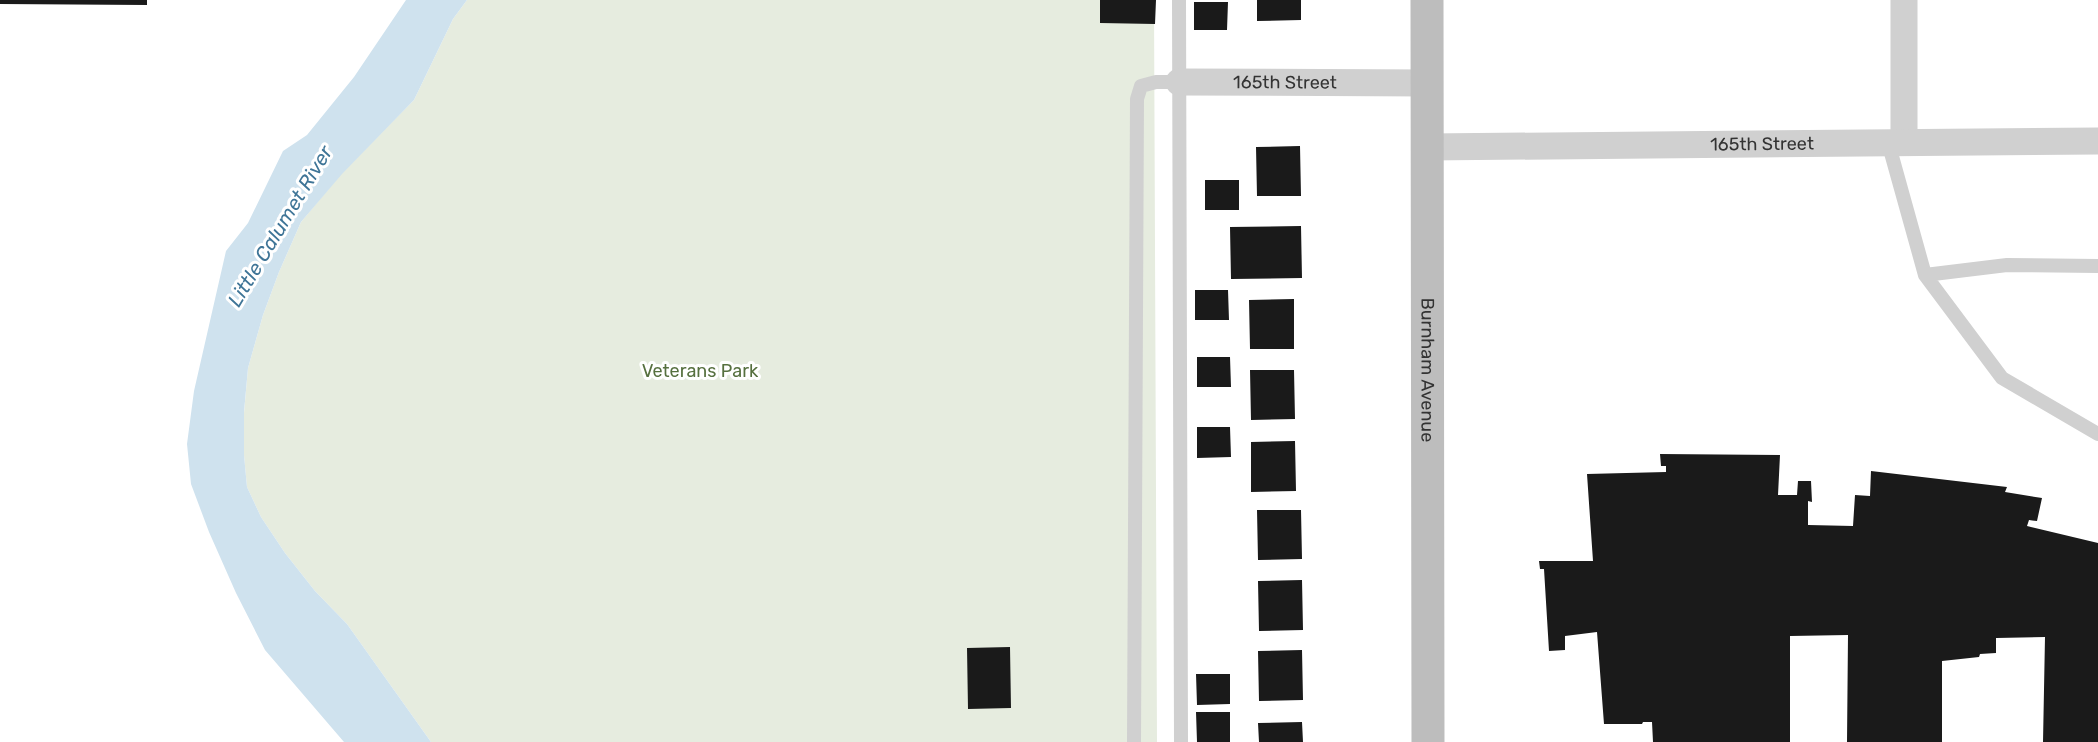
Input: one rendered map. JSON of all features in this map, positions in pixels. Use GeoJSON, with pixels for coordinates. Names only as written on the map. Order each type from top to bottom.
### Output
{"type":"FeatureCollection","features":[{"type":"Feature","properties":{"kind":"main road","name":"Burnham Avenue"},"geometry":{"type":"LineString","coordinates":[[1427,0],[1428,742]]}},
{"type":"Feature","properties":{"kind":"street"},"geometry":{"type":"LineString","coordinates":[[1896,142],[1904,0]]}},
{"type":"Feature","properties":{"kind":"street","name":"165th Street"},"geometry":{"type":"LineString","coordinates":[[1179,82],[1428,83]]}},
{"type":"Feature","properties":{"kind":"street","name":"165th Street"},"geometry":{"type":"LineString","coordinates":[[1428,147],[2098,141]]}},
{"type":"Feature","properties":{"kind":"lane"},"geometry":{"type":"LineString","coordinates":[[1179,0],[1181,742]]}},
{"type":"Feature","properties":{"kind":"lane"},"geometry":{"type":"LineString","coordinates":[[1134,742],[1137,99],[1141,86],[1156,82],[1179,82]]}},
{"type":"Feature","properties":{"kind":"lane"},"geometry":{"type":"LineString","coordinates":[[1896,142],[1925,275],[2002,378],[2098,434]]}},
{"type":"Feature","properties":{"kind":"lane"},"geometry":{"type":"LineString","coordinates":[[1925,275],[2007,265],[2098,266]]}},
{"type":"Feature","properties":{"kind":"green space","name":"Veterans Park"},"geometry":{"type":"Polygon","coordinates":[[[467,0],[1154,0],[1157,742],[431,742],[347,624],[315,591],[285,553],[261,517],[247,487],[244,413],[248,368],[263,315],[301,222],[341,174],[414,100],[453,19],[467,0]]]}},
{"type":"Feature","properties":{"kind":"water","name":"Little Calumet River"},"geometry":{"type":"Polygon","coordinates":[[[406,0],[467,0],[453,19],[414,100],[342,174],[301,222],[263,315],[248,368],[244,412],[247,487],[261,517],[285,553],[315,591],[347,624],[431,742],[344,742],[265,650],[209,532],[191,484],[187,444],[194,391],[226,251],[248,223],[283,151],[307,135],[354,77],[406,0]]]}},
{"type":"Feature","properties":{"kind":"building"},"geometry":{"type":"Polygon","coordinates":[[[0,0],[147,0],[147,5],[0,4],[0,0]]]}},
{"type":"Feature","properties":{"kind":"building"},"geometry":{"type":"Polygon","coordinates":[[[1100,0],[1156,0],[1155,24],[1100,23],[1100,0]]]}},
{"type":"Feature","properties":{"kind":"building"},"geometry":{"type":"Polygon","coordinates":[[[1257,0],[1301,0],[1301,20],[1257,21],[1257,0]]]}},
{"type":"Feature","properties":{"kind":"building"},"geometry":{"type":"Polygon","coordinates":[[[1194,2],[1228,2],[1227,30],[1194,30],[1194,2]]]}},
{"type":"Feature","properties":{"kind":"building"},"geometry":{"type":"Polygon","coordinates":[[[1300,146],[1301,196],[1257,196],[1256,147],[1300,146]]]}},
{"type":"Feature","properties":{"kind":"building"},"geometry":{"type":"Polygon","coordinates":[[[1205,180],[1239,180],[1239,210],[1205,210],[1205,180]]]}},
{"type":"Feature","properties":{"kind":"building"},"geometry":{"type":"Polygon","coordinates":[[[1301,226],[1302,278],[1231,279],[1230,227],[1301,226]]]}},
{"type":"Feature","properties":{"kind":"building"},"geometry":{"type":"Polygon","coordinates":[[[1195,290],[1228,290],[1229,320],[1195,320],[1195,290]]]}},
{"type":"Feature","properties":{"kind":"building"},"geometry":{"type":"Polygon","coordinates":[[[1294,299],[1294,349],[1250,349],[1249,300],[1294,299]]]}},
{"type":"Feature","properties":{"kind":"building"},"geometry":{"type":"Polygon","coordinates":[[[1197,357],[1230,357],[1231,387],[1197,387],[1197,357]]]}},
{"type":"Feature","properties":{"kind":"building"},"geometry":{"type":"Polygon","coordinates":[[[1250,370],[1294,370],[1295,419],[1251,420],[1250,370]]]}},
{"type":"Feature","properties":{"kind":"building"},"geometry":{"type":"Polygon","coordinates":[[[1197,427],[1230,427],[1231,457],[1197,458],[1197,427]]]}},
{"type":"Feature","properties":{"kind":"building"},"geometry":{"type":"Polygon","coordinates":[[[1295,441],[1296,491],[1251,492],[1251,442],[1295,441]]]}},
{"type":"Feature","properties":{"kind":"building"},"geometry":{"type":"Polygon","coordinates":[[[1660,454],[1780,455],[1778,495],[1797,495],[1798,481],[1811,481],[1812,502],[1808,501],[1808,525],[1853,526],[1855,495],[1870,496],[1871,471],[2007,487],[2005,492],[2042,498],[2037,521],[2029,520],[2027,526],[2098,543],[2098,742],[2043,742],[2045,637],[1996,638],[1996,653],[1942,661],[1942,742],[1847,742],[1848,635],[1790,636],[1790,742],[1653,742],[1652,722],[1604,724],[1597,632],[1565,636],[1565,650],[1549,651],[1544,569],[1540,569],[1539,561],[1593,561],[1587,474],[1666,472],[1666,466],[1661,466],[1660,454]]]}},
{"type":"Feature","properties":{"kind":"building"},"geometry":{"type":"Polygon","coordinates":[[[1257,510],[1301,510],[1302,559],[1258,560],[1257,510]]]}},
{"type":"Feature","properties":{"kind":"building"},"geometry":{"type":"Polygon","coordinates":[[[1302,580],[1303,630],[1259,631],[1258,581],[1302,580]]]}},
{"type":"Feature","properties":{"kind":"building"},"geometry":{"type":"Polygon","coordinates":[[[1010,647],[1011,708],[968,709],[967,648],[1010,647]]]}},
{"type":"Feature","properties":{"kind":"building"},"geometry":{"type":"Polygon","coordinates":[[[1302,650],[1303,700],[1259,701],[1258,651],[1302,650]]]}},
{"type":"Feature","properties":{"kind":"building"},"geometry":{"type":"Polygon","coordinates":[[[1196,674],[1230,674],[1230,704],[1197,705],[1196,674]]]}},
{"type":"Feature","properties":{"kind":"building"},"geometry":{"type":"Polygon","coordinates":[[[1196,712],[1230,712],[1230,742],[1197,742],[1196,712]]]}},
{"type":"Feature","properties":{"kind":"building"},"geometry":{"type":"Polygon","coordinates":[[[1302,722],[1303,742],[1259,742],[1258,723],[1302,722]]]}}]}
